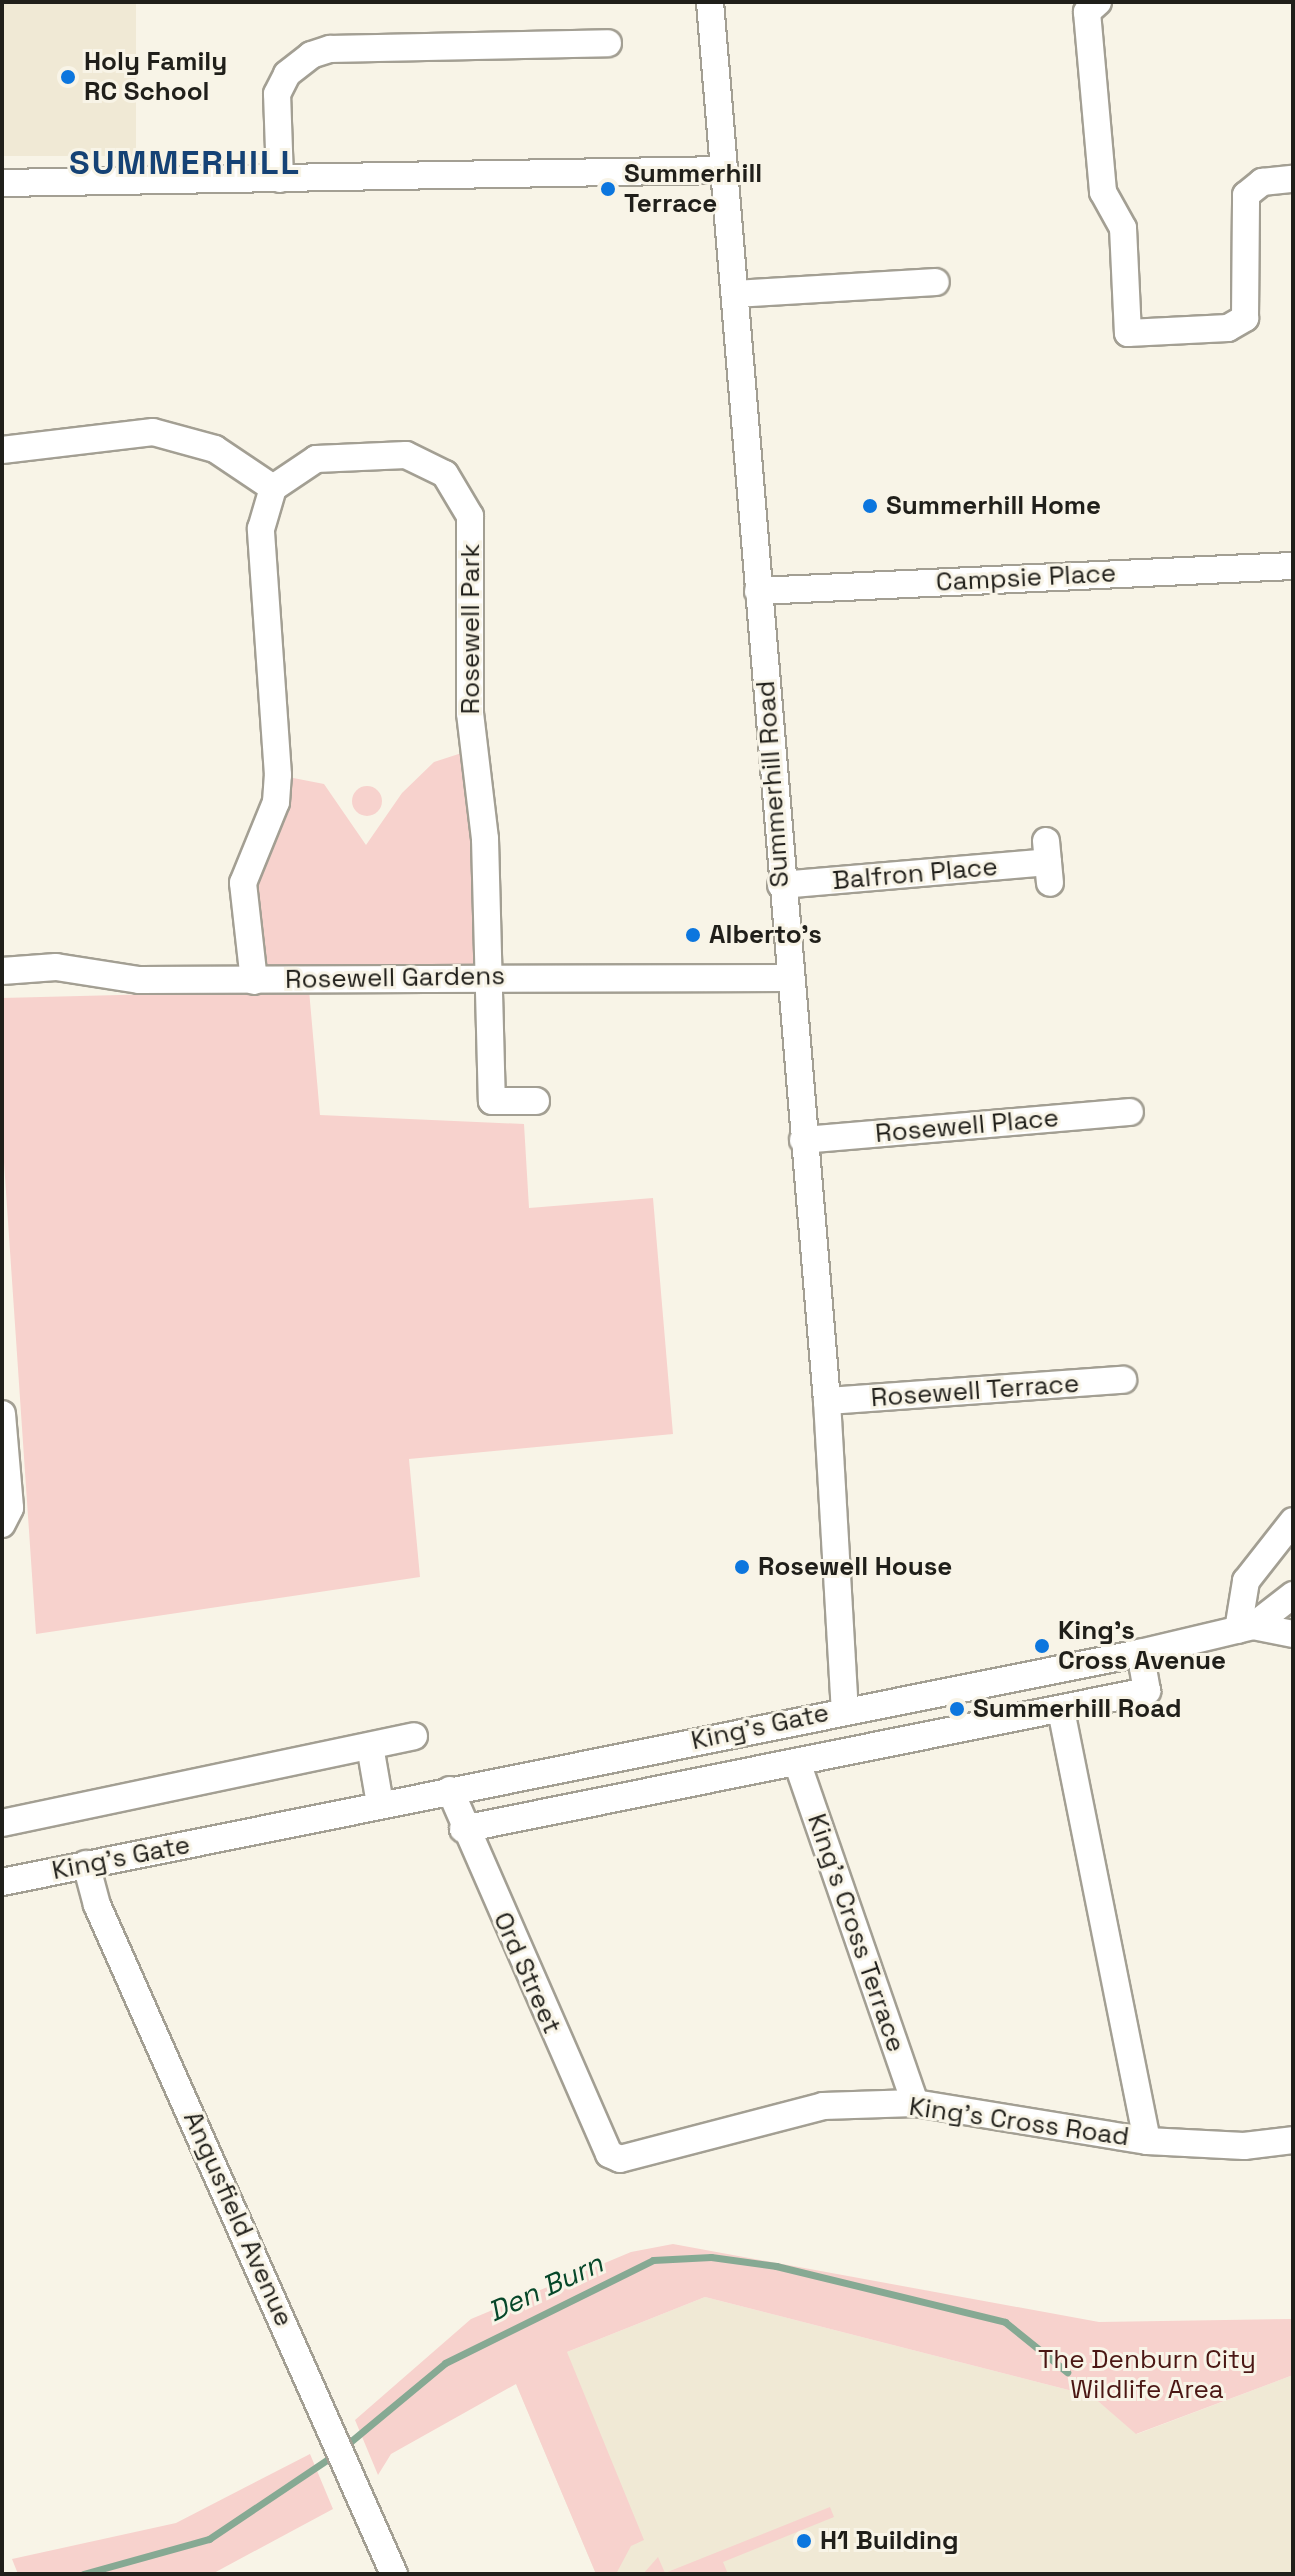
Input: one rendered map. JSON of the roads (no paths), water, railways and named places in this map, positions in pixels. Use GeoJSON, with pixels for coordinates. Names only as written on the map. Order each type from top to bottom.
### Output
{"type":"FeatureCollection","features":[{"type":"Feature","properties":{"kind":"street","name":"Summerhill Road"},"geometry":{"type":"LineString","coordinates":[[710,2],[781,885],[827,1401],[845,1709]]}},
{"type":"Feature","properties":{"kind":"street"},"geometry":{"type":"LineString","coordinates":[[1098,2],[1087,12],[1103,192],[1123,228],[1128,333],[1228,328],[1245,318],[1246,195],[1262,182],[1293,179]]}},
{"type":"Feature","properties":{"kind":"street"},"geometry":{"type":"LineString","coordinates":[[280,179],[277,94],[287,74],[311,55],[330,49],[608,43]]}},
{"type":"Feature","properties":{"kind":"street"},"geometry":{"type":"LineString","coordinates":[[2,183],[724,170]]}},
{"type":"Feature","properties":{"kind":"street"},"geometry":{"type":"LineString","coordinates":[[735,294],[936,282]]}},
{"type":"Feature","properties":{"kind":"street"},"geometry":{"type":"LineString","coordinates":[[2,450],[153,432],[215,449],[273,488],[261,529],[278,775],[276,802],[243,883],[254,981]]}},
{"type":"Feature","properties":{"kind":"street","name":"Rosewell Park"},"geometry":{"type":"LineString","coordinates":[[273,488],[316,459],[406,455],[445,474],[470,516],[470,713],[491,976],[492,1101],[536,1101]]}},
{"type":"Feature","properties":{"kind":"street","name":"Campsie Place"},"geometry":{"type":"LineString","coordinates":[[758,591],[1293,566]]}},
{"type":"Feature","properties":{"kind":"street","name":"Balfron Place"},"geometry":{"type":"LineString","coordinates":[[781,885],[1048,862]]}},
{"type":"Feature","properties":{"kind":"street","name":"Rosewell Gardens"},"geometry":{"type":"LineString","coordinates":[[2,971],[56,967],[139,980],[491,976],[789,978]]}},
{"type":"Feature","properties":{"kind":"street","name":"Rosewell Place"},"geometry":{"type":"LineString","coordinates":[[803,1140],[1130,1112]]}},
{"type":"Feature","properties":{"kind":"street","name":"Rosewell Terrace"},"geometry":{"type":"LineString","coordinates":[[827,1401],[1123,1380]]}},
{"type":"Feature","properties":{"kind":"street"},"geometry":{"type":"LineString","coordinates":[[2,1414],[10,1508],[2,1524]]}},
{"type":"Feature","properties":{"kind":"street"},"geometry":{"type":"LineString","coordinates":[[1245,1628],[1246,1581],[1293,1521]]}},
{"type":"Feature","properties":{"kind":"street","name":"King's Gate"},"geometry":{"type":"LineString","coordinates":[[1245,1628],[1293,1595]]}},
{"type":"Feature","properties":{"kind":"street","name":"King's Gate"},"geometry":{"type":"LineString","coordinates":[[2,1882],[845,1709],[1140,1653],[1245,1628],[1293,1634]]}},
{"type":"Feature","properties":{"kind":"street","name":"King's Gate"},"geometry":{"type":"LineString","coordinates":[[463,1829],[1147,1691],[1140,1653]]}},
{"type":"Feature","properties":{"kind":"street"},"geometry":{"type":"LineString","coordinates":[[1061,1710],[1147,2141]]}},
{"type":"Feature","properties":{"kind":"street"},"geometry":{"type":"LineString","coordinates":[[2,1823],[414,1736]]}},
{"type":"Feature","properties":{"kind":"street"},"geometry":{"type":"LineString","coordinates":[[370,1746],[380,1804]]}},
{"type":"Feature","properties":{"kind":"street","name":"King's Cross Terrace"},"geometry":{"type":"LineString","coordinates":[[797,1762],[915,2103]]}},
{"type":"Feature","properties":{"kind":"street","name":"Ord Street"},"geometry":{"type":"LineString","coordinates":[[450,1790],[463,1829],[609,2154]]}},
{"type":"Feature","properties":{"kind":"street","name":"Angusfield Avenue"},"geometry":{"type":"LineString","coordinates":[[86,1864],[97,1905],[394,2574]]}},
{"type":"Feature","properties":{"kind":"street","name":"King's Cross Road"},"geometry":{"type":"LineString","coordinates":[[609,2154],[620,2159],[663,2150],[823,2106],[915,2103],[1147,2141],[1244,2146],[1293,2140]]}},
{"type":"Feature","properties":{"kind":"waterway","name":"Den Burn"},"geometry":{"type":"LineString","coordinates":[[344,2447],[445,2363],[653,2260],[711,2257],[776,2266],[1005,2322],[1067,2372]]}},
{"type":"Feature","properties":{"kind":"waterway","name":"Den Burn"},"geometry":{"type":"LineString","coordinates":[[83,2574],[209,2539],[334,2455]]}},
{"type":"Feature","properties":{"kind":"place","name":"Holy Family RC School"},"geometry":{"type":"Point","coordinates":[68,77]}},
{"type":"Feature","properties":{"kind":"place","name":"Summerhill Terrace"},"geometry":{"type":"Point","coordinates":[608,189]}},
{"type":"Feature","properties":{"kind":"place","name":"Summerhill Home"},"geometry":{"type":"Point","coordinates":[870,506]}},
{"type":"Feature","properties":{"kind":"place","name":"Alberto's"},"geometry":{"type":"Point","coordinates":[693,935]}},
{"type":"Feature","properties":{"kind":"place","name":"Rosewell House"},"geometry":{"type":"Point","coordinates":[742,1567]}},
{"type":"Feature","properties":{"kind":"place","name":"King's Cross Avenue"},"geometry":{"type":"Point","coordinates":[1042,1646]}},
{"type":"Feature","properties":{"kind":"place","name":"Summerhill Road"},"geometry":{"type":"Point","coordinates":[957,1709]}},
{"type":"Feature","properties":{"kind":"place","name":"H1 Building"},"geometry":{"type":"Point","coordinates":[804,2541]}},
{"type":"Feature","properties":{"kind":"district","name":"SUMMERHILL"},"geometry":{"type":"Point","coordinates":[185,163]}},
{"type":"Feature","properties":{"kind":"park label","name":"The Denburn City Wildlife Area"},"geometry":{"type":"Point","coordinates":[1147,2375]}}]}
